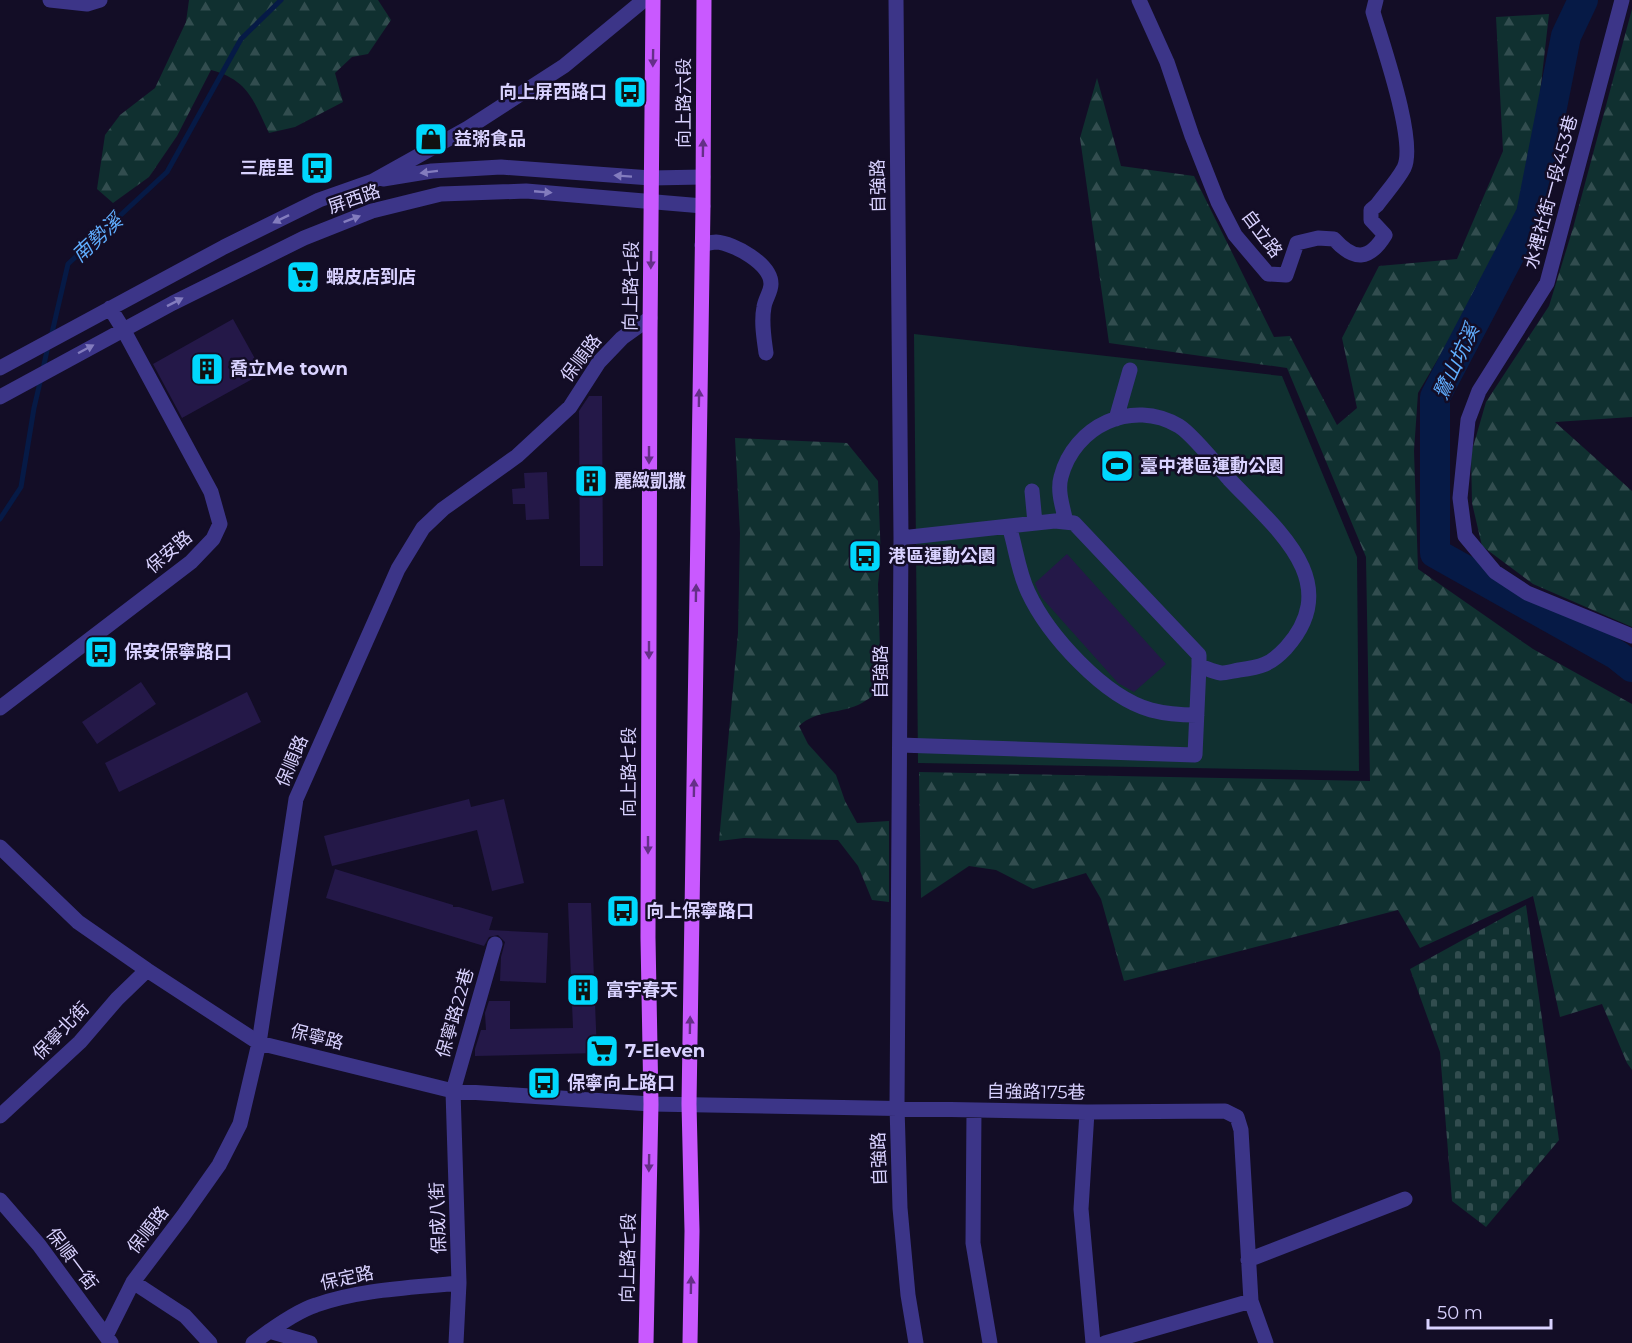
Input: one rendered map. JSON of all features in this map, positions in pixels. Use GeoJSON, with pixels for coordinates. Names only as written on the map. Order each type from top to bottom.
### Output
{"type":"FeatureCollection","features":[{"type":"Feature","properties":{"kind":"main road","name":"向上路六段"},"geometry":{"type":"LineString","coordinates":[[652,202],[654,0]]}},
{"type":"Feature","properties":{"kind":"main road","name":"向上路六段"},"geometry":{"type":"LineString","coordinates":[[703,206],[704,0]]}},
{"type":"Feature","properties":{"kind":"main road","name":"向上路七段"},"geometry":{"type":"LineString","coordinates":[[646,1343],[651,1104],[648,938],[652,202]]}},
{"type":"Feature","properties":{"kind":"main road"},"geometry":{"type":"LineString","coordinates":[[690,1343],[692,1232],[689,1104],[703,206]]}},
{"type":"Feature","properties":{"kind":"street"},"geometry":{"type":"LineString","coordinates":[[50,0],[87,4],[100,0]]}},
{"type":"Feature","properties":{"kind":"street"},"geometry":{"type":"LineString","coordinates":[[621,19],[631,0]]}},
{"type":"Feature","properties":{"kind":"street","name":"屏西路"},"geometry":{"type":"LineString","coordinates":[[0,368],[224,247],[308,205],[373,181],[468,129],[564,66],[644,0]]}},
{"type":"Feature","properties":{"kind":"street","name":"自強路"},"geometry":{"type":"LineString","coordinates":[[896,0],[901,538],[897,1107],[900,1208],[908,1294],[916,1343]]}},
{"type":"Feature","properties":{"kind":"street","name":"自立路"},"geometry":{"type":"LineString","coordinates":[[1139,0],[1167,62],[1192,136],[1218,202],[1235,235],[1268,274],[1286,275],[1297,243],[1318,238],[1334,239],[1346,252],[1361,256],[1377,248],[1385,235],[1371,220],[1371,210],[1377,206],[1405,166],[1406,136],[1400,101],[1373,12],[1376,0]]}},
{"type":"Feature","properties":{"kind":"street","name":"水裡社街一段453巷"},"geometry":{"type":"LineString","coordinates":[[1622,0],[1547,284],[1479,391],[1468,420],[1460,498],[1465,537],[1495,572],[1527,593],[1632,636]]}},
{"type":"Feature","properties":{"kind":"street","name":"屏西路"},"geometry":{"type":"LineString","coordinates":[[373,181],[432,171],[501,166],[651,178],[703,177]]}},
{"type":"Feature","properties":{"kind":"street","name":"屏西路"},"geometry":{"type":"LineString","coordinates":[[0,397],[123,329],[304,238],[372,211],[441,194],[526,191],[703,206]]}},
{"type":"Feature","properties":{"kind":"street"},"geometry":{"type":"LineString","coordinates":[[702,245],[716,242],[726,245],[764,265],[771,284],[764,307],[763,329],[766,353]]}},
{"type":"Feature","properties":{"kind":"street","name":"保安路"},"geometry":{"type":"LineString","coordinates":[[0,708],[191,562],[213,539],[220,524],[211,492],[110,308]]}},
{"type":"Feature","properties":{"kind":"street","name":"保順路"},"geometry":{"type":"LineString","coordinates":[[109,1340],[133,1282],[219,1165],[240,1124],[259,1043],[296,799],[398,569],[423,528],[443,508],[517,456],[570,407],[599,362],[622,338],[650,318]]}},
{"type":"Feature","properties":{"kind":"street"},"geometry":{"type":"LineString","coordinates":[[1116,419],[1130,370]]}},
{"type":"Feature","properties":{"kind":"street"},"geometry":{"type":"LineString","coordinates":[[1066,522],[1061,500],[1060,480],[1071,453],[1080,441],[1102,423],[1132,416],[1149,416],[1180,426],[1289,545],[1301,562],[1308,578],[1310,598],[1300,632],[1279,655],[1260,668],[1220,673],[1199,666]]}},
{"type":"Feature","properties":{"kind":"street"},"geometry":{"type":"LineString","coordinates":[[1032,491],[1035,523]]}},
{"type":"Feature","properties":{"kind":"street"},"geometry":{"type":"LineString","coordinates":[[900,745],[1195,755],[1199,666],[1199,654],[1074,523],[1055,521],[901,538]]}},
{"type":"Feature","properties":{"kind":"street"},"geometry":{"type":"LineString","coordinates":[[1009,526],[1019,568],[1028,592],[1042,617],[1079,661],[1128,700],[1151,710],[1197,715]]}},
{"type":"Feature","properties":{"kind":"street","name":"保寧路"},"geometry":{"type":"LineString","coordinates":[[0,847],[78,922],[259,1043],[453,1091],[651,1104],[689,1104]]}},
{"type":"Feature","properties":{"kind":"street","name":"保寧路22巷"},"geometry":{"type":"LineString","coordinates":[[453,1091],[495,944]]}},
{"type":"Feature","properties":{"kind":"street","name":"保寧北街"},"geometry":{"type":"LineString","coordinates":[[0,1116],[80,1042],[117,999],[147,970]]}},
{"type":"Feature","properties":{"kind":"street","name":"保成八街"},"geometry":{"type":"LineString","coordinates":[[453,1091],[459,1283],[456,1343]]}},
{"type":"Feature","properties":{"kind":"street","name":"自強路175巷"},"geometry":{"type":"LineString","coordinates":[[689,1104],[1087,1112],[1225,1111],[1237,1117],[1240,1130],[1251,1301],[1266,1343]]}},
{"type":"Feature","properties":{"kind":"street"},"geometry":{"type":"LineString","coordinates":[[974,1110],[974,1243],[990,1343]]}},
{"type":"Feature","properties":{"kind":"street"},"geometry":{"type":"LineString","coordinates":[[1087,1112],[1081,1209],[1093,1343]]}},
{"type":"Feature","properties":{"kind":"street"},"geometry":{"type":"LineString","coordinates":[[1248,1260],[1405,1199]]}},
{"type":"Feature","properties":{"kind":"street","name":"保順一街"},"geometry":{"type":"LineString","coordinates":[[0,1200],[39,1245],[109,1340]]}},
{"type":"Feature","properties":{"kind":"street"},"geometry":{"type":"LineString","coordinates":[[133,1282],[185,1316],[210,1343]]}},
{"type":"Feature","properties":{"kind":"street","name":"保定路"},"geometry":{"type":"LineString","coordinates":[[253,1343],[269,1331],[315,1305],[371,1292],[459,1283]]}},
{"type":"Feature","properties":{"kind":"street"},"geometry":{"type":"LineString","coordinates":[[1105,1343],[1251,1301]]}},
{"type":"Feature","properties":{"kind":"street"},"geometry":{"type":"LineString","coordinates":[[269,1331],[309,1343]]}},
{"type":"Feature","properties":{"kind":"green space"},"geometry":{"type":"Polygon","coordinates":[[[189,0],[378,0],[391,20],[368,54],[352,57],[335,73],[343,102],[295,127],[269,133],[254,102],[242,86],[224,74],[211,70],[177,136],[149,177],[113,203],[97,189],[105,135],[120,115],[155,88],[186,22],[189,0]]]}},
{"type":"Feature","properties":{"kind":"green space"},"geometry":{"type":"Polygon","coordinates":[[[1632,9],[1632,417],[1555,422],[1632,491],[1632,627],[1533,584],[1482,546],[1472,503],[1471,454],[1486,402],[1549,306],[1573,228],[1632,9]]]}},
{"type":"Feature","properties":{"kind":"green space"},"geometry":{"type":"Polygon","coordinates":[[[1549,14],[1536,129],[1517,211],[1418,393],[1414,451],[1418,569],[1533,649],[1632,704],[1632,1070],[1602,1004],[1560,1017],[1533,896],[1420,948],[1398,910],[1124,981],[1101,899],[1086,873],[1033,889],[996,870],[969,866],[921,898],[919,772],[1370,781],[1366,557],[1287,368],[1109,343],[1080,138],[1097,78],[1121,166],[1194,176],[1274,337],[1290,336],[1337,425],[1357,408],[1342,338],[1379,266],[1457,259],[1503,151],[1496,17],[1549,14]]]}},
{"type":"Feature","properties":{"kind":"green space","name":"臺中港區運動公園"},"geometry":{"type":"Polygon","coordinates":[[[914,334],[1282,376],[1357,557],[1359,771],[918,763],[914,334]]]}},
{"type":"Feature","properties":{"kind":"green space"},"geometry":{"type":"Polygon","coordinates":[[[735,438],[847,443],[878,481],[881,559],[878,584],[880,651],[878,692],[858,705],[813,717],[799,726],[808,744],[836,775],[845,801],[857,823],[889,821],[889,902],[872,900],[858,866],[838,840],[744,838],[719,841],[738,633],[740,533],[735,438]]]}},
{"type":"Feature","properties":{"kind":"green space"},"geometry":{"type":"Polygon","coordinates":[[[1526,905],[1559,1140],[1486,1227],[1452,1201],[1440,1052],[1410,969],[1526,905]]]}},
{"type":"Feature","properties":{"kind":"building","name":"喬立Me town"},"geometry":{"type":"Polygon","coordinates":[[[233,319],[263,373],[182,418],[153,364],[233,319]]]}},
{"type":"Feature","properties":{"kind":"building","name":"麗緻凱撒"},"geometry":{"type":"Polygon","coordinates":[[[589,396],[602,396],[603,566],[580,566],[579,411],[589,396]]]}},
{"type":"Feature","properties":{"kind":"building"},"geometry":{"type":"Polygon","coordinates":[[[547,472],[549,519],[526,520],[525,504],[513,504],[512,489],[525,488],[524,473],[547,472]]]}},
{"type":"Feature","properties":{"kind":"building"},"geometry":{"type":"Polygon","coordinates":[[[1067,554],[1166,664],[1134,692],[1118,683],[1042,598],[1037,588],[1035,583],[1067,554]]]}},
{"type":"Feature","properties":{"kind":"building"},"geometry":{"type":"Polygon","coordinates":[[[141,682],[156,704],[97,744],[82,722],[141,682]]]}},
{"type":"Feature","properties":{"kind":"building"},"geometry":{"type":"Polygon","coordinates":[[[247,692],[261,722],[119,792],[105,763],[247,692]]]}},
{"type":"Feature","properties":{"kind":"building"},"geometry":{"type":"Polygon","coordinates":[[[469,799],[471,807],[504,799],[524,883],[492,891],[477,830],[332,866],[324,836],[469,799]]]}},
{"type":"Feature","properties":{"kind":"building"},"geometry":{"type":"Polygon","coordinates":[[[335,869],[453,905],[453,907],[493,917],[489,930],[548,933],[546,983],[500,981],[501,957],[505,942],[498,935],[489,937],[484,946],[326,898],[335,869]]]}},
{"type":"Feature","properties":{"kind":"building"},"geometry":{"type":"Polygon","coordinates":[[[568,903],[591,903],[597,1053],[475,1056],[481,1030],[486,1030],[485,1013],[489,1001],[510,1001],[510,1029],[573,1028],[568,903]]]}},
{"type":"Feature","properties":{"kind":"waterway","name":"南勢溪"},"geometry":{"type":"LineString","coordinates":[[51,337],[68,264],[167,172],[241,39],[281,0]]}},
{"type":"Feature","properties":{"kind":"waterway","name":"鷺山坑溪"},"geometry":{"type":"LineString","coordinates":[[1583,0],[1566,36],[1531,214],[1435,397],[1435,553],[1617,655],[1632,667]]}},
{"type":"Feature","properties":{"kind":"waterway","name":"南勢溪"},"geometry":{"type":"LineString","coordinates":[[43,369],[48,346]]}},
{"type":"Feature","properties":{"kind":"waterway","name":"南勢溪"},"geometry":{"type":"LineString","coordinates":[[0,519],[21,487],[41,378]]}},
{"type":"Feature","properties":{"kind":"place","name":"向上屏西路口"},"geometry":{"type":"Point","coordinates":[630,92]}},
{"type":"Feature","properties":{"kind":"place","name":"益粥食品"},"geometry":{"type":"Point","coordinates":[431,139]}},
{"type":"Feature","properties":{"kind":"place","name":"三鹿里"},"geometry":{"type":"Point","coordinates":[317,168]}},
{"type":"Feature","properties":{"kind":"place","name":"蝦皮店到店"},"geometry":{"type":"Point","coordinates":[303,277]}},
{"type":"Feature","properties":{"kind":"place","name":"喬立Me town"},"geometry":{"type":"Point","coordinates":[207,369]}},
{"type":"Feature","properties":{"kind":"place","name":"臺中港區運動公園"},"geometry":{"type":"Point","coordinates":[1117,466]}},
{"type":"Feature","properties":{"kind":"place","name":"麗緻凱撒"},"geometry":{"type":"Point","coordinates":[591,481]}},
{"type":"Feature","properties":{"kind":"place","name":"港區運動公園"},"geometry":{"type":"Point","coordinates":[865,556]}},
{"type":"Feature","properties":{"kind":"place","name":"保安保寧路口"},"geometry":{"type":"Point","coordinates":[101,652]}},
{"type":"Feature","properties":{"kind":"place","name":"向上保寧路口"},"geometry":{"type":"Point","coordinates":[623,911]}},
{"type":"Feature","properties":{"kind":"place","name":"富宇春天"},"geometry":{"type":"Point","coordinates":[583,990]}},
{"type":"Feature","properties":{"kind":"place","name":"7-Eleven"},"geometry":{"type":"Point","coordinates":[602,1051]}},
{"type":"Feature","properties":{"kind":"place","name":"保寧向上路口"},"geometry":{"type":"Point","coordinates":[544,1083]}}]}
